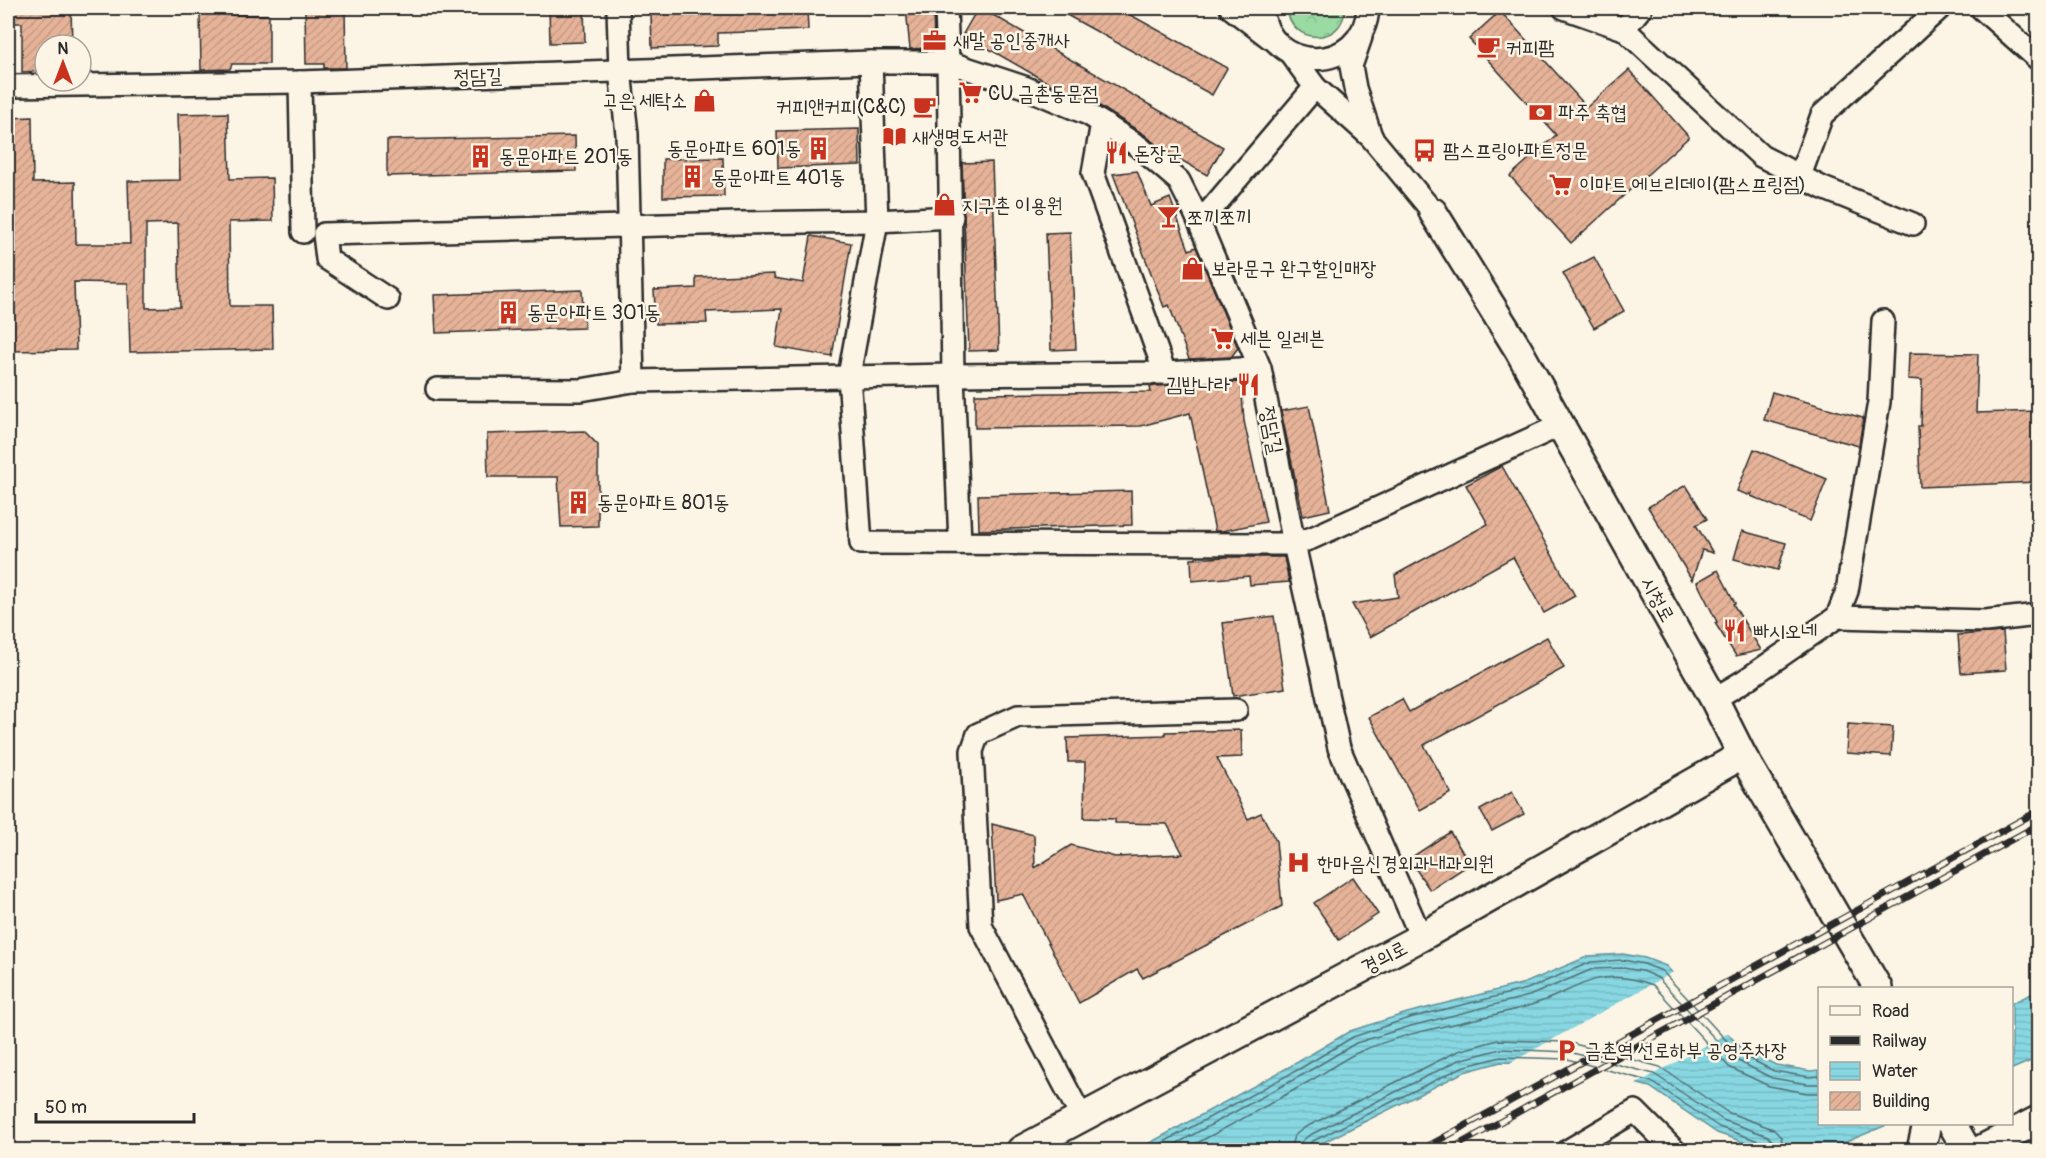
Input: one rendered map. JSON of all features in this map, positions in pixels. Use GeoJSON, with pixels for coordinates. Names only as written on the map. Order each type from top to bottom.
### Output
{"type":"FeatureCollection","features":[{"type":"Feature","properties":{"kind":"street"},"geometry":{"type":"LineString","coordinates":[[618,8],[620,71],[627,134],[633,381]]}},
{"type":"Feature","properties":{"kind":"street"},"geometry":{"type":"LineString","coordinates":[[946,8],[952,217],[953,375],[960,543]]}},
{"type":"Feature","properties":{"kind":"street"},"geometry":{"type":"LineString","coordinates":[[1231,8],[1284,49],[1307,59],[1324,58],[1341,53],[1354,42],[1366,18]]}},
{"type":"Feature","properties":{"kind":"street"},"geometry":{"type":"LineString","coordinates":[[1262,8],[1268,32],[1315,87],[1371,137],[1433,212]]}},
{"type":"Feature","properties":{"kind":"street"},"geometry":{"type":"LineString","coordinates":[[1564,8],[1624,29],[1761,156],[1823,188],[1913,224]]}},
{"type":"Feature","properties":{"kind":"street"},"geometry":{"type":"LineString","coordinates":[[1624,29],[1641,8]]}},
{"type":"Feature","properties":{"kind":"street"},"geometry":{"type":"LineString","coordinates":[[1800,176],[1822,115],[1940,8]]}},
{"type":"Feature","properties":{"kind":"street"},"geometry":{"type":"LineString","coordinates":[[1980,8],[2038,59]]}},
{"type":"Feature","properties":{"kind":"street"},"geometry":{"type":"LineString","coordinates":[[1366,18],[1351,66],[1354,88],[1371,137]]}},
{"type":"Feature","properties":{"kind":"street"},"geometry":{"type":"LineString","coordinates":[[871,62],[877,221],[849,376],[861,543],[1294,544],[1312,538],[1561,424]]}},
{"type":"Feature","properties":{"kind":"street","name":"정담길"},"geometry":{"type":"LineString","coordinates":[[8,86],[300,81],[871,62],[948,62],[1024,87],[1088,114],[1138,146],[1179,181],[1196,215],[1260,368],[1294,544],[1339,748],[1421,937]]}},
{"type":"Feature","properties":{"kind":"street"},"geometry":{"type":"LineString","coordinates":[[300,81],[303,232]]}},
{"type":"Feature","properties":{"kind":"street"},"geometry":{"type":"LineString","coordinates":[[1196,215],[1209,212],[1315,87]]}},
{"type":"Feature","properties":{"kind":"street"},"geometry":{"type":"LineString","coordinates":[[1102,123],[1093,173],[1165,373]]}},
{"type":"Feature","properties":{"kind":"street","name":"시청로"},"geometry":{"type":"LineString","coordinates":[[1433,212],[1518,349],[1714,699],[1742,755],[1877,987]]}},
{"type":"Feature","properties":{"kind":"street"},"geometry":{"type":"LineString","coordinates":[[388,299],[327,259],[324,234],[877,221],[952,217]]}},
{"type":"Feature","properties":{"kind":"street"},"geometry":{"type":"LineString","coordinates":[[1714,699],[1837,617],[1847,591],[1879,402],[1883,321]]}},
{"type":"Feature","properties":{"kind":"street"},"geometry":{"type":"LineString","coordinates":[[437,389],[581,390],[633,381],[1165,373],[1260,368]]}},
{"type":"Feature","properties":{"kind":"street"},"geometry":{"type":"LineString","coordinates":[[1837,617],[1985,621],[2038,615]]}},
{"type":"Feature","properties":{"kind":"street"},"geometry":{"type":"LineString","coordinates":[[1082,1118],[981,926],[972,751],[978,734],[1018,716],[1236,710]]}},
{"type":"Feature","properties":{"kind":"street","name":"경의로"},"geometry":{"type":"LineString","coordinates":[[1021,1150],[1421,937],[1742,755]]}},
{"type":"Feature","properties":{"kind":"street"},"geometry":{"type":"LineString","coordinates":[[1569,1150],[1635,1111],[1674,1150]]}},
{"type":"Feature","properties":{"kind":"street"},"geometry":{"type":"LineString","coordinates":[[2013,1113],[2038,1115]]}},
{"type":"Feature","properties":{"kind":"street"},"geometry":{"type":"LineString","coordinates":[[1980,1150],[2038,1120]]}},
{"type":"Feature","properties":{"kind":"street"},"geometry":{"type":"LineString","coordinates":[[1921,1150],[1927,1125]]}},
{"type":"Feature","properties":{"kind":"street"},"geometry":{"type":"LineString","coordinates":[[1953,1125],[1967,1150]]}},
{"type":"Feature","properties":{"kind":"street"},"geometry":{"type":"LineString","coordinates":[[2023,1150],[2038,1129]]}},
{"type":"Feature","properties":{"kind":"green space"},"geometry":{"type":"Polygon","coordinates":[[[1287,8],[1345,8],[1342,20],[1336,29],[1327,35],[1317,36],[1306,35],[1297,29],[1290,20],[1287,8]]]}},
{"type":"Feature","properties":{"kind":"water"},"geometry":{"type":"Polygon","coordinates":[[[1623,954],[1645,958],[1666,966],[1741,1048],[1776,1065],[1810,1071],[1818,1070],[1818,1125],[1887,1125],[1829,1149],[1764,1149],[1717,1133],[1650,1087],[1566,1065],[1501,1062],[1464,1072],[1308,1150],[1137,1150],[1350,1031],[1407,1013],[1525,983],[1589,956],[1623,954]]]}},
{"type":"Feature","properties":{"kind":"water"},"geometry":{"type":"Polygon","coordinates":[[[2038,991],[2038,1058],[2013,1069],[2013,1003],[2038,991]]]}},
{"type":"Feature","properties":{"kind":"pier"},"geometry":{"type":"Polygon","coordinates":[[[1675,971],[1730,1032],[1633,1086],[1565,1068],[1505,1066],[1675,971]]]}},
{"type":"Feature","properties":{"kind":"building"},"geometry":{"type":"Polygon","coordinates":[[[13,8],[71,8],[72,33],[33,33],[33,72],[22,72],[22,23],[14,23],[13,8]]]}},
{"type":"Feature","properties":{"kind":"building"},"geometry":{"type":"Polygon","coordinates":[[[549,8],[584,8],[585,42],[550,43],[549,8]]]}},
{"type":"Feature","properties":{"kind":"building"},"geometry":{"type":"Polygon","coordinates":[[[717,8],[807,8],[808,30],[718,33],[718,46],[652,48],[651,14],[717,12],[717,8]]]}},
{"type":"Feature","properties":{"kind":"building"},"geometry":{"type":"Polygon","coordinates":[[[906,8],[933,8],[934,42],[928,48],[910,49],[906,8]]]}},
{"type":"Feature","properties":{"kind":"building"},"geometry":{"type":"Polygon","coordinates":[[[978,8],[1223,147],[1207,175],[1160,148],[1145,135],[1095,103],[1050,84],[963,34],[978,8]]]}},
{"type":"Feature","properties":{"kind":"building"},"geometry":{"type":"Polygon","coordinates":[[[1054,8],[1118,8],[1227,68],[1212,95],[1054,8]]]}},
{"type":"Feature","properties":{"kind":"building"},"geometry":{"type":"Polygon","coordinates":[[[345,9],[346,68],[324,68],[324,64],[306,64],[305,10],[345,9]]]}},
{"type":"Feature","properties":{"kind":"building"},"geometry":{"type":"Polygon","coordinates":[[[1500,11],[1587,107],[1629,70],[1689,137],[1571,243],[1510,176],[1556,135],[1469,39],[1500,11]]]}},
{"type":"Feature","properties":{"kind":"building"},"geometry":{"type":"Polygon","coordinates":[[[232,12],[232,15],[269,15],[269,64],[232,64],[230,69],[201,70],[200,13],[232,12]]]}},
{"type":"Feature","properties":{"kind":"building"},"geometry":{"type":"Polygon","coordinates":[[[228,113],[230,179],[272,178],[273,221],[229,222],[230,306],[272,306],[273,349],[130,352],[128,283],[74,282],[76,350],[8,351],[8,118],[32,117],[33,183],[75,182],[76,244],[130,244],[128,181],[180,180],[178,114],[228,113]],[[178,223],[146,224],[146,308],[180,307],[178,223]]]}},
{"type":"Feature","properties":{"kind":"building","name":"동문아파트 601동"},"geometry":{"type":"Polygon","coordinates":[[[859,129],[860,165],[778,168],[777,131],[859,129]]]}},
{"type":"Feature","properties":{"kind":"building","name":"동문아파트 201동"},"geometry":{"type":"Polygon","coordinates":[[[575,136],[576,171],[387,176],[387,140],[575,136]]]}},
{"type":"Feature","properties":{"kind":"building","name":"동문아파트 401동"},"geometry":{"type":"Polygon","coordinates":[[[723,158],[724,196],[663,197],[663,159],[723,158]]]}},
{"type":"Feature","properties":{"kind":"building"},"geometry":{"type":"Polygon","coordinates":[[[992,162],[999,350],[969,351],[962,163],[992,162]]]}},
{"type":"Feature","properties":{"kind":"building"},"geometry":{"type":"Polygon","coordinates":[[[1137,171],[1151,206],[1170,198],[1189,250],[1196,247],[1238,348],[1231,357],[1189,359],[1169,305],[1164,307],[1113,174],[1137,171]]]}},
{"type":"Feature","properties":{"kind":"building"},"geometry":{"type":"Polygon","coordinates":[[[1070,232],[1076,349],[1051,350],[1046,233],[1070,232]]]}},
{"type":"Feature","properties":{"kind":"building"},"geometry":{"type":"Polygon","coordinates":[[[811,236],[851,243],[832,357],[776,347],[782,309],[706,312],[707,323],[656,324],[654,290],[696,288],[696,277],[774,274],[774,278],[803,283],[811,236]]]}},
{"type":"Feature","properties":{"kind":"building"},"geometry":{"type":"Polygon","coordinates":[[[1594,257],[1624,311],[1594,328],[1563,273],[1594,257]]]}},
{"type":"Feature","properties":{"kind":"building","name":"동문아파트 301동"},"geometry":{"type":"Polygon","coordinates":[[[582,290],[584,328],[436,333],[434,295],[582,290]]]}},
{"type":"Feature","properties":{"kind":"building"},"geometry":{"type":"Polygon","coordinates":[[[1909,353],[1978,354],[1976,413],[2038,411],[2038,482],[1920,487],[1918,426],[1921,426],[1922,380],[1908,379],[1909,353]]]}},
{"type":"Feature","properties":{"kind":"building"},"geometry":{"type":"Polygon","coordinates":[[[1241,382],[1244,421],[1266,522],[1222,531],[1215,531],[1190,413],[1141,426],[975,428],[975,394],[1151,392],[1150,387],[1156,386],[1241,382]]]}},
{"type":"Feature","properties":{"kind":"building"},"geometry":{"type":"Polygon","coordinates":[[[1772,392],[1863,418],[1859,446],[1764,420],[1772,392]]]}},
{"type":"Feature","properties":{"kind":"building"},"geometry":{"type":"Polygon","coordinates":[[[1309,406],[1330,510],[1303,516],[1281,411],[1309,406]]]}},
{"type":"Feature","properties":{"kind":"building","name":"동문아파트 801동"},"geometry":{"type":"Polygon","coordinates":[[[584,431],[598,445],[598,526],[561,527],[558,477],[488,477],[487,434],[584,431]]]}},
{"type":"Feature","properties":{"kind":"building"},"geometry":{"type":"Polygon","coordinates":[[[1754,449],[1827,479],[1810,521],[1751,496],[1752,493],[1748,495],[1737,491],[1754,449]]]}},
{"type":"Feature","properties":{"kind":"building"},"geometry":{"type":"Polygon","coordinates":[[[1502,466],[1575,596],[1544,613],[1513,557],[1370,637],[1352,604],[1398,597],[1395,575],[1488,524],[1466,485],[1502,466]]]}},
{"type":"Feature","properties":{"kind":"building"},"geometry":{"type":"Polygon","coordinates":[[[1686,485],[1707,519],[1696,525],[1713,553],[1702,550],[1692,580],[1648,507],[1686,485]]]}},
{"type":"Feature","properties":{"kind":"building"},"geometry":{"type":"Polygon","coordinates":[[[1131,491],[1132,525],[979,530],[978,495],[1131,491]]]}},
{"type":"Feature","properties":{"kind":"building"},"geometry":{"type":"Polygon","coordinates":[[[1742,531],[1786,543],[1778,570],[1734,559],[1742,531]]]}},
{"type":"Feature","properties":{"kind":"building"},"geometry":{"type":"Polygon","coordinates":[[[1284,557],[1289,582],[1250,585],[1249,576],[1192,581],[1191,559],[1284,557]]]}},
{"type":"Feature","properties":{"kind":"building"},"geometry":{"type":"Polygon","coordinates":[[[1718,570],[1735,603],[1733,604],[1761,650],[1736,656],[1715,623],[1717,622],[1697,582],[1718,570]]]}},
{"type":"Feature","properties":{"kind":"building"},"geometry":{"type":"Polygon","coordinates":[[[1274,616],[1285,688],[1233,696],[1223,623],[1274,616]]]}},
{"type":"Feature","properties":{"kind":"building"},"geometry":{"type":"Polygon","coordinates":[[[2003,632],[2006,670],[1961,673],[1958,635],[2003,632]]]}},
{"type":"Feature","properties":{"kind":"building"},"geometry":{"type":"Polygon","coordinates":[[[1547,637],[1564,668],[1424,745],[1451,793],[1420,810],[1369,717],[1402,699],[1409,712],[1547,637]]]}},
{"type":"Feature","properties":{"kind":"building"},"geometry":{"type":"Polygon","coordinates":[[[1848,724],[1893,727],[1891,756],[1846,753],[1848,724]]]}},
{"type":"Feature","properties":{"kind":"building"},"geometry":{"type":"Polygon","coordinates":[[[1241,730],[1242,757],[1217,758],[1248,819],[1261,813],[1276,841],[1282,906],[1143,978],[1137,969],[1079,1003],[1023,894],[996,900],[992,824],[1034,835],[1035,868],[1071,845],[1115,857],[1183,854],[1167,824],[1115,823],[1115,819],[1084,818],[1085,762],[1068,762],[1067,738],[1241,730]]]}},
{"type":"Feature","properties":{"kind":"building"},"geometry":{"type":"Polygon","coordinates":[[[1512,792],[1524,814],[1492,831],[1480,810],[1512,792]]]}},
{"type":"Feature","properties":{"kind":"building"},"geometry":{"type":"Polygon","coordinates":[[[1450,832],[1470,864],[1430,890],[1409,859],[1450,832]]]}},
{"type":"Feature","properties":{"kind":"building"},"geometry":{"type":"Polygon","coordinates":[[[1353,877],[1378,914],[1339,940],[1314,903],[1353,877]]]}},
{"type":"Feature","properties":{"kind":"railway"},"geometry":{"type":"LineString","coordinates":[[1421,1150],[2038,811]]}},
{"type":"Feature","properties":{"kind":"railway"},"geometry":{"type":"LineString","coordinates":[[1449,1150],[2038,825]]}},
{"type":"Feature","properties":{"kind":"place","name":"새말 공인중개사"},"geometry":{"type":"Point","coordinates":[935,40]}},
{"type":"Feature","properties":{"kind":"place","name":"커피팜"},"geometry":{"type":"Point","coordinates":[1488,47]}},
{"type":"Feature","properties":{"kind":"place","name":"CU 금촌동문점"},"geometry":{"type":"Point","coordinates":[970,93]}},
{"type":"Feature","properties":{"kind":"place","name":"고은 세탁소"},"geometry":{"type":"Point","coordinates":[705,100]}},
{"type":"Feature","properties":{"kind":"place","name":"커피앤커피(C&C)"},"geometry":{"type":"Point","coordinates":[925,106]}},
{"type":"Feature","properties":{"kind":"place","name":"파주 축협"},"geometry":{"type":"Point","coordinates":[1540,112]}},
{"type":"Feature","properties":{"kind":"place","name":"새생명도서관"},"geometry":{"type":"Point","coordinates":[894,136]}},
{"type":"Feature","properties":{"kind":"place","name":"동문아파트 601동"},"geometry":{"type":"Point","coordinates":[819,148]}},
{"type":"Feature","properties":{"kind":"place","name":"팜스프링아파트정문"},"geometry":{"type":"Point","coordinates":[1425,150]}},
{"type":"Feature","properties":{"kind":"place","name":"돈장군"},"geometry":{"type":"Point","coordinates":[1116,153]}},
{"type":"Feature","properties":{"kind":"place","name":"동문아파트 201동"},"geometry":{"type":"Point","coordinates":[481,156]}},
{"type":"Feature","properties":{"kind":"place","name":"동문아파트 401동"},"geometry":{"type":"Point","coordinates":[693,177]}},
{"type":"Feature","properties":{"kind":"place","name":"이마트 에브리데이(팜스프링점)"},"geometry":{"type":"Point","coordinates":[1561,184]}},
{"type":"Feature","properties":{"kind":"place","name":"지구촌 이용원"},"geometry":{"type":"Point","coordinates":[944,205]}},
{"type":"Feature","properties":{"kind":"place","name":"쪼끼쪼끼"},"geometry":{"type":"Point","coordinates":[1169,217]}},
{"type":"Feature","properties":{"kind":"place","name":"보라문구 완구할인매장"},"geometry":{"type":"Point","coordinates":[1193,268]}},
{"type":"Feature","properties":{"kind":"place","name":"동문아파트 301동"},"geometry":{"type":"Point","coordinates":[509,312]}},
{"type":"Feature","properties":{"kind":"place","name":"세븐 일레븐"},"geometry":{"type":"Point","coordinates":[1222,338]}},
{"type":"Feature","properties":{"kind":"place","name":"김밥나라"},"geometry":{"type":"Point","coordinates":[1248,384]}},
{"type":"Feature","properties":{"kind":"place","name":"동문아파트 801동"},"geometry":{"type":"Point","coordinates":[579,502]}},
{"type":"Feature","properties":{"kind":"place","name":"빠시오네"},"geometry":{"type":"Point","coordinates":[1735,631]}},
{"type":"Feature","properties":{"kind":"place","name":"한마음신경외과내과의원"},"geometry":{"type":"Point","coordinates":[1299,863]}},
{"type":"Feature","properties":{"kind":"place","name":"금촌역 선로하부 공영주차장"},"geometry":{"type":"Point","coordinates":[1567,1050]}}]}
